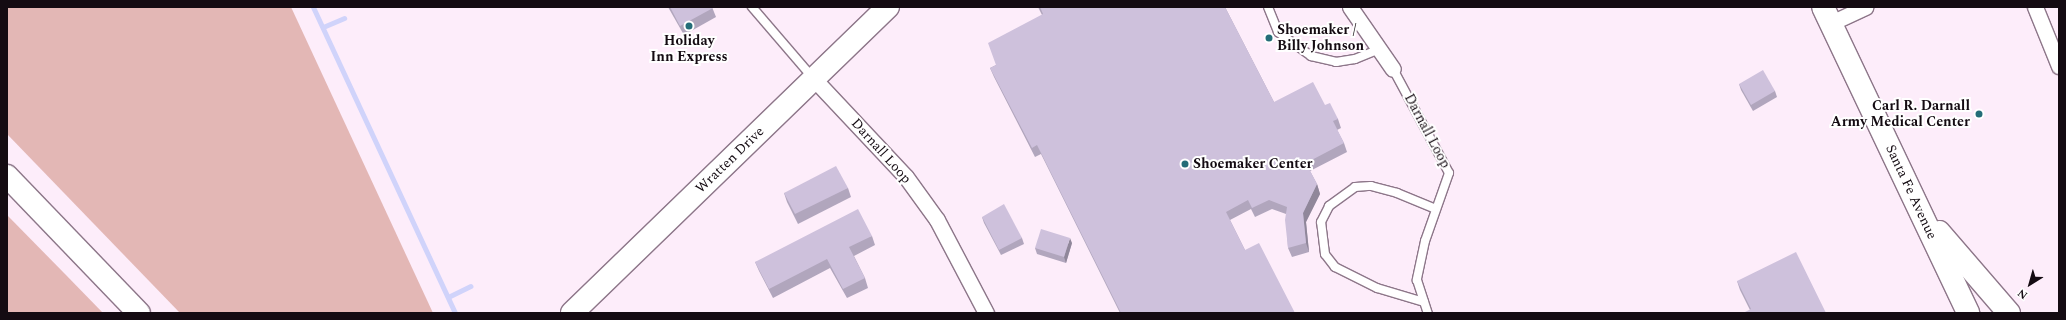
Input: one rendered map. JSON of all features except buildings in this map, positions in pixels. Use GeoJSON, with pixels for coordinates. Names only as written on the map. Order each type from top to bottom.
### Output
{"type":"FeatureCollection","features":[{"type":"Feature","properties":{"kind":"street","name":"Wratten Drive"},"geometry":{"type":"LineString","coordinates":[[572,313],[888,7]]}},
{"type":"Feature","properties":{"kind":"street","name":"Darnall Loop"},"geometry":{"type":"LineString","coordinates":[[1350,7],[1393,68]]}},
{"type":"Feature","properties":{"kind":"street"},"geometry":{"type":"LineString","coordinates":[[1827,15],[1866,7]]}},
{"type":"Feature","properties":{"kind":"street"},"geometry":{"type":"LineString","coordinates":[[2035,7],[2059,66]]}},
{"type":"Feature","properties":{"kind":"street","name":"Santa Fe Avenue"},"geometry":{"type":"LineString","coordinates":[[1827,15],[1918,204],[1968,313]]}},
{"type":"Feature","properties":{"kind":"street","name":"Darnall Loop"},"geometry":{"type":"LineString","coordinates":[[814,79],[906,177],[937,220],[986,313]]}},
{"type":"Feature","properties":{"kind":"street"},"geometry":{"type":"LineString","coordinates":[[7,176],[139,313]]}},
{"type":"Feature","properties":{"kind":"street"},"geometry":{"type":"LineString","coordinates":[[1918,204],[2009,313]]}},
{"type":"Feature","properties":{"kind":"lane","name":"Darnall Loop"},"geometry":{"type":"LineString","coordinates":[[752,7],[814,79]]}},
{"type":"Feature","properties":{"kind":"lane"},"geometry":{"type":"LineString","coordinates":[[1268,7],[1278,32],[1311,56],[1336,62],[1355,59],[1380,49]]}},
{"type":"Feature","properties":{"kind":"lane","name":"Darnall Loop"},"geometry":{"type":"LineString","coordinates":[[1393,68],[1449,173],[1436,208],[1417,280],[1428,313]]}},
{"type":"Feature","properties":{"kind":"lane"},"geometry":{"type":"LineString","coordinates":[[1424,302],[1377,288],[1335,267],[1325,254],[1321,222],[1329,206],[1355,187],[1371,186],[1397,193],[1436,208]]}},
{"type":"Feature","properties":{"kind":"shaded area"},"geometry":{"type":"Polygon","coordinates":[[[7,7],[291,7],[433,313],[180,313],[7,134],[7,7]]]}},
{"type":"Feature","properties":{"kind":"shaded area"},"geometry":{"type":"Polygon","coordinates":[[[7,215],[65,274],[103,313],[7,313],[7,215]]]}},
{"type":"Feature","properties":{"kind":"waterway"},"geometry":{"type":"LineString","coordinates":[[313,7],[455,313]]}},
{"type":"Feature","properties":{"kind":"waterway"},"geometry":{"type":"LineString","coordinates":[[323,27],[344,18]]}},
{"type":"Feature","properties":{"kind":"waterway"},"geometry":{"type":"LineString","coordinates":[[448,297],[471,286]]}},
{"type":"Feature","properties":{"kind":"place","name":"Holiday Inn Express"},"geometry":{"type":"Point","coordinates":[689,26]}},
{"type":"Feature","properties":{"kind":"place","name":"Shoemaker / Billy Johnson"},"geometry":{"type":"Point","coordinates":[1269,38]}},
{"type":"Feature","properties":{"kind":"place","name":"Carl R. Darnall Army Medical Center"},"geometry":{"type":"Point","coordinates":[1979,114]}},
{"type":"Feature","properties":{"kind":"place","name":"Shoemaker Center"},"geometry":{"type":"Point","coordinates":[1185,164]}}]}
